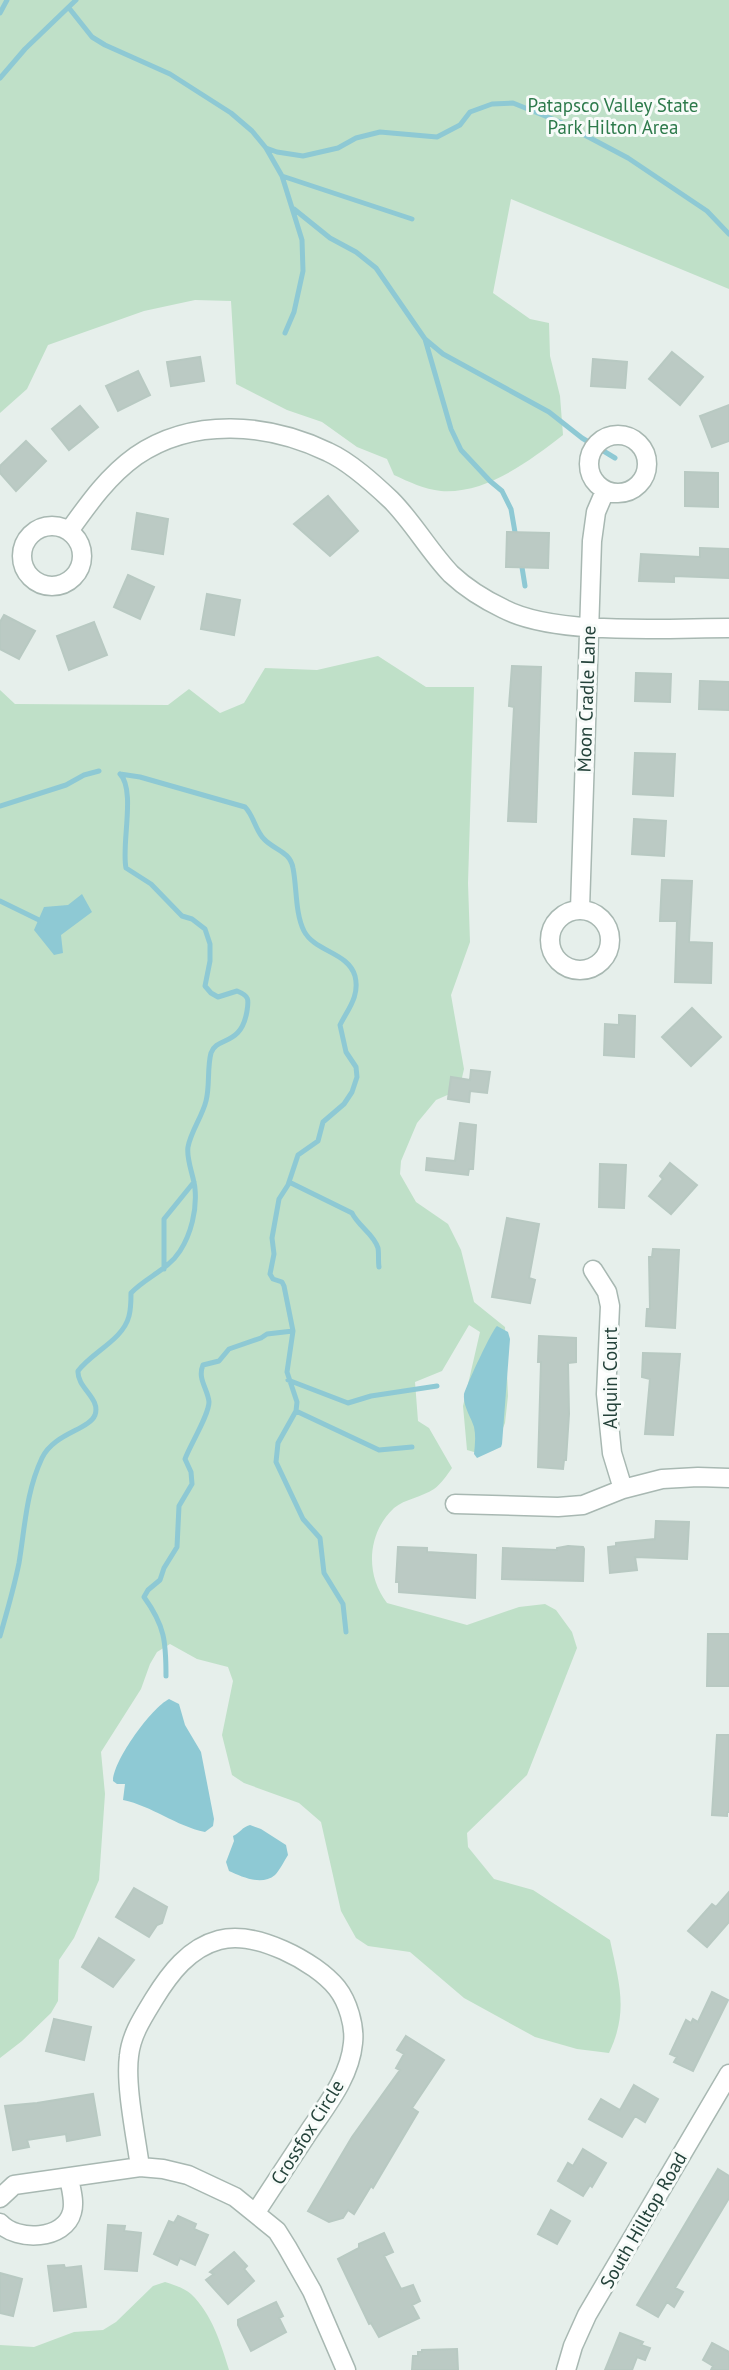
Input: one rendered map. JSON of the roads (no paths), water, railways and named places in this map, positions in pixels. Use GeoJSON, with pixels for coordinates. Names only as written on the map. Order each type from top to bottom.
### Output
{"type":"FeatureCollection","features":[{"type":"Feature","properties":{"kind":"street"},"geometry":{"type":"LineString","coordinates":[[69,531],[100,487],[137,456],[171,439],[209,429],[247,428],[284,435],[330,453],[392,501],[452,575],[480,596],[507,611],[543,622],[589,627],[729,628]]}},
{"type":"Feature","properties":{"kind":"street","name":"Moon Cradle Lane"},"geometry":{"type":"LineString","coordinates":[[580,909],[592,541],[596,512],[605,491]]}},
{"type":"Feature","properties":{"kind":"street","name":"Alquin Court"},"geometry":{"type":"LineString","coordinates":[[593,1270],[607,1292],[610,1306],[606,1394],[612,1453],[623,1489]]}},
{"type":"Feature","properties":{"kind":"street"},"geometry":{"type":"LineString","coordinates":[[455,1504],[558,1507],[583,1505],[623,1489],[662,1479],[698,1476],[729,1478]]}},
{"type":"Feature","properties":{"kind":"street","name":"Crossfox Circle"},"geometry":{"type":"LineString","coordinates":[[140,2167],[128,2057],[140,2022],[166,1979],[181,1962],[199,1949],[220,1940],[242,1937],[262,1940],[279,1947],[319,1972],[337,1988],[346,2003],[352,2023],[353,2043],[340,2085],[256,2212]]}},
{"type":"Feature","properties":{"kind":"street","name":"South Hilltop Road"},"geometry":{"type":"LineString","coordinates":[[566,2370],[587,2315],[729,2074]]}},
{"type":"Feature","properties":{"kind":"street"},"geometry":{"type":"LineString","coordinates":[[0,2198],[14,2185],[140,2167],[188,2175],[235,2197],[276,2231],[301,2269],[346,2370]]}},
{"type":"Feature","properties":{"kind":"street"},"geometry":{"type":"LineString","coordinates":[[0,2223],[6,2230],[27,2235],[55,2232],[65,2226],[72,2215],[73,2204],[69,2178]]}},
{"type":"Feature","properties":{"kind":"water"},"geometry":{"type":"Polygon","coordinates":[[[82,894],[92,912],[61,935],[63,953],[54,955],[34,930],[44,907],[68,905],[82,894]]]}},
{"type":"Feature","properties":{"kind":"water"},"geometry":{"type":"Polygon","coordinates":[[[497,1326],[508,1332],[510,1339],[502,1444],[501,1447],[477,1458],[474,1454],[474,1427],[464,1395],[497,1326]]]}},
{"type":"Feature","properties":{"kind":"water"},"geometry":{"type":"Polygon","coordinates":[[[169,1699],[179,1704],[185,1725],[201,1752],[214,1819],[213,1826],[205,1832],[123,1800],[125,1784],[113,1781],[119,1761],[134,1736],[161,1704],[169,1699]]]}},
{"type":"Feature","properties":{"kind":"water"},"geometry":{"type":"Polygon","coordinates":[[[250,1825],[286,1845],[288,1855],[277,1873],[264,1880],[240,1876],[229,1871],[226,1862],[234,1841],[233,1836],[250,1825]]]}},
{"type":"Feature","properties":{"kind":"waterway"},"geometry":{"type":"LineString","coordinates":[[0,13],[7,0]]}},
{"type":"Feature","properties":{"kind":"waterway"},"geometry":{"type":"LineString","coordinates":[[0,78],[25,49],[76,0]]}},
{"type":"Feature","properties":{"kind":"waterway"},"geometry":{"type":"LineString","coordinates":[[69,8],[92,37],[170,74],[231,113],[252,131],[266,148],[282,176],[302,240],[303,271],[294,312],[285,333]]}},
{"type":"Feature","properties":{"kind":"waterway"},"geometry":{"type":"LineString","coordinates":[[266,148],[303,156],[338,148],[356,138],[380,132],[437,137],[460,125],[470,112],[492,104],[513,103],[560,122],[628,158],[707,211],[729,234]]}},
{"type":"Feature","properties":{"kind":"waterway"},"geometry":{"type":"LineString","coordinates":[[282,176],[412,219]]}},
{"type":"Feature","properties":{"kind":"waterway"},"geometry":{"type":"LineString","coordinates":[[294,209],[330,238],[356,252],[376,268],[425,339],[443,354],[549,412],[582,438],[615,458]]}},
{"type":"Feature","properties":{"kind":"waterway"},"geometry":{"type":"LineString","coordinates":[[425,339],[451,429],[461,450],[502,491],[511,509],[516,538]]}},
{"type":"Feature","properties":{"kind":"waterway"},"geometry":{"type":"LineString","coordinates":[[521,561],[525,586]]}},
{"type":"Feature","properties":{"kind":"waterway"},"geometry":{"type":"LineString","coordinates":[[0,806],[66,785],[84,775],[99,771]]}},
{"type":"Feature","properties":{"kind":"waterway"},"geometry":{"type":"LineString","coordinates":[[120,774],[140,777],[245,807],[261,835],[291,862],[299,916],[304,931],[316,944],[346,962],[355,976],[355,996],[340,1025],[346,1052],[356,1067],[357,1077],[344,1104],[323,1122],[318,1141],[298,1155],[288,1185],[279,1199],[272,1238],[274,1254],[270,1274],[284,1286],[293,1331],[287,1372],[297,1402],[296,1411],[278,1443],[276,1462],[303,1519],[320,1538],[324,1573],[343,1604],[346,1632]]}},
{"type":"Feature","properties":{"kind":"waterway"},"geometry":{"type":"LineString","coordinates":[[0,1636],[19,1563],[29,1497],[42,1458],[54,1443],[86,1425],[95,1415],[95,1403],[81,1383],[78,1371],[114,1339],[126,1324],[131,1307],[131,1293],[175,1258],[187,1237],[194,1213],[195,1197],[188,1147],[206,1101],[211,1053],[218,1044],[235,1036],[240,1030],[248,1007],[246,996],[237,991],[218,997],[205,986],[210,961],[210,944],[205,929],[192,919],[182,916],[151,884],[126,868],[128,805],[125,782],[120,774]]}},
{"type":"Feature","properties":{"kind":"waterway"},"geometry":{"type":"LineString","coordinates":[[0,901],[39,920]]}},
{"type":"Feature","properties":{"kind":"waterway"},"geometry":{"type":"LineString","coordinates":[[164,1269],[164,1219],[194,1182]]}},
{"type":"Feature","properties":{"kind":"waterway"},"geometry":{"type":"LineString","coordinates":[[289,1182],[352,1213],[376,1243],[379,1267]]}},
{"type":"Feature","properties":{"kind":"waterway"},"geometry":{"type":"LineString","coordinates":[[166,1676],[163,1635],[144,1597],[160,1580],[177,1547],[179,1506],[192,1484],[191,1472],[185,1459],[209,1402],[201,1370],[203,1365],[219,1361],[229,1349],[267,1334],[293,1331]]}},
{"type":"Feature","properties":{"kind":"waterway"},"geometry":{"type":"LineString","coordinates":[[288,1380],[348,1403],[371,1396],[437,1386]]}},
{"type":"Feature","properties":{"kind":"waterway"},"geometry":{"type":"LineString","coordinates":[[296,1411],[379,1450],[412,1447]]}},
{"type":"Feature","properties":{"kind":"park label","name":"Patapsco Valley State Park Hilton Area"},"geometry":{"type":"Point","coordinates":[613,116]}}]}
